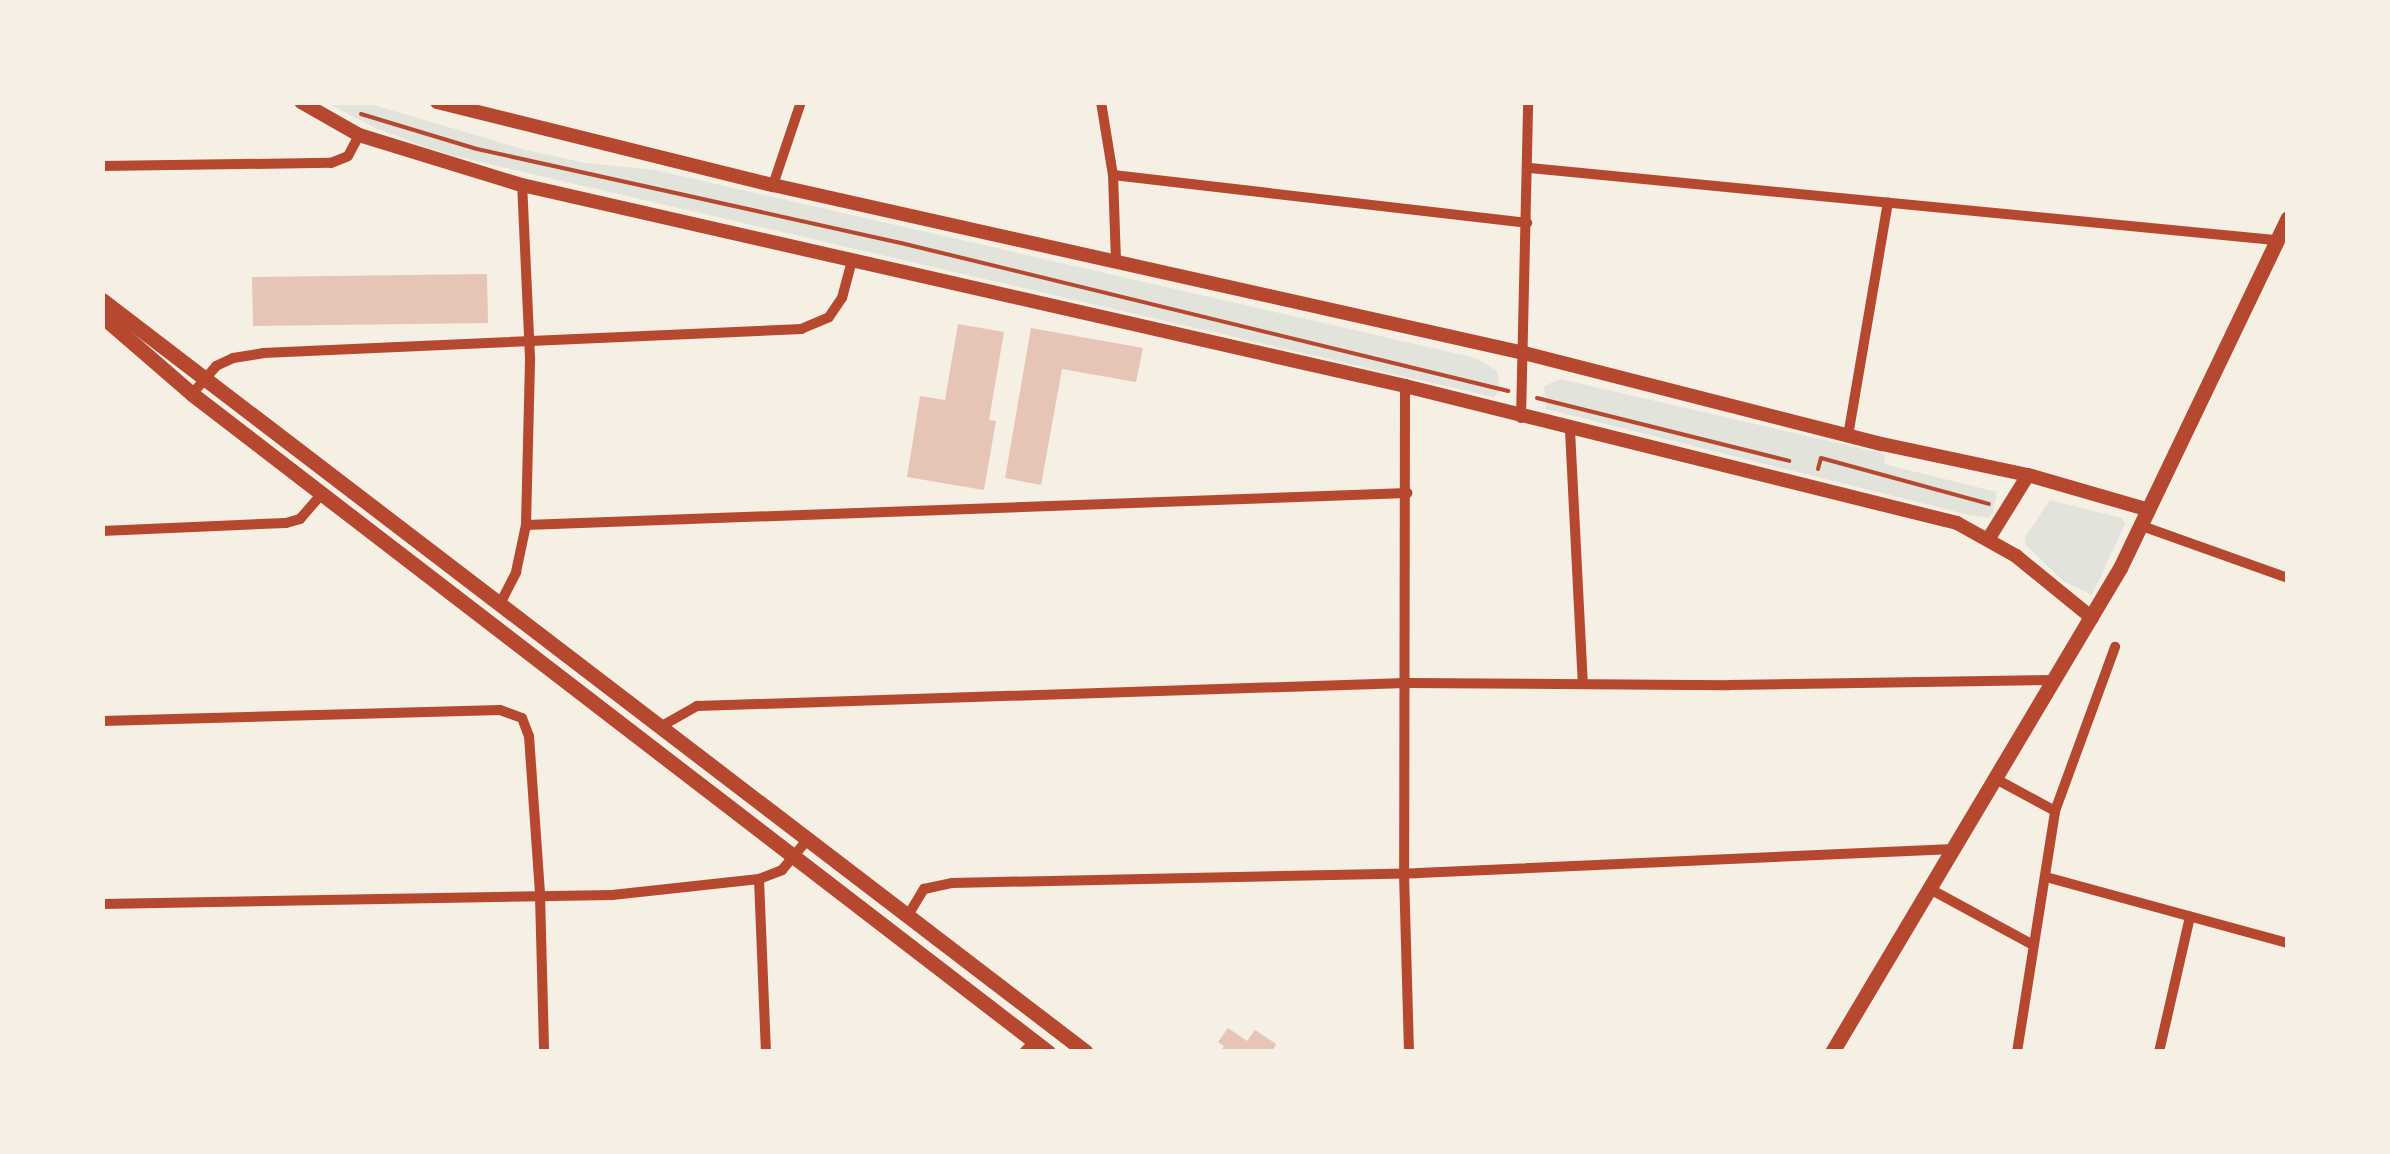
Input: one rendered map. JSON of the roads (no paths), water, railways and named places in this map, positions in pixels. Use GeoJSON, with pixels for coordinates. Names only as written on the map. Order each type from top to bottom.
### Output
{"type":"FeatureCollection","features":[{"type":"Feature","properties":{"kind":"main road"},"geometry":{"type":"LineString","coordinates":[[1832,1052],[2092,618],[2142,526],[2288,218]]}},
{"type":"Feature","properties":{"kind":"main road"},"geometry":{"type":"LineString","coordinates":[[102,300],[1086,1052]]}},
{"type":"Feature","properties":{"kind":"main road"},"geometry":{"type":"LineString","coordinates":[[106,323],[192,394],[794,856],[1035,1048]]}},
{"type":"Feature","properties":{"kind":"street"},"geometry":{"type":"LineString","coordinates":[[300,102],[359,134],[522,185],[1406,386],[1521,418],[1957,522],[1989,538],[2092,618]]}},
{"type":"Feature","properties":{"kind":"street"},"geometry":{"type":"LineString","coordinates":[[437,102],[773,185],[1524,353],[1848,436],[2028,475],[2149,510]]}},
{"type":"Feature","properties":{"kind":"street"},"geometry":{"type":"LineString","coordinates":[[773,185],[800,102]]}},
{"type":"Feature","properties":{"kind":"street"},"geometry":{"type":"LineString","coordinates":[[1102,102],[1113,175],[1116,261]]}},
{"type":"Feature","properties":{"kind":"street"},"geometry":{"type":"LineString","coordinates":[[1521,418],[1530,168],[1528,102]]}},
{"type":"Feature","properties":{"kind":"street"},"geometry":{"type":"LineString","coordinates":[[102,166],[331,163],[348,156],[359,134]]}},
{"type":"Feature","properties":{"kind":"street"},"geometry":{"type":"LineString","coordinates":[[1530,168],[2275,240]]}},
{"type":"Feature","properties":{"kind":"street"},"geometry":{"type":"LineString","coordinates":[[1113,175],[1527,223]]}},
{"type":"Feature","properties":{"kind":"street"},"geometry":{"type":"LineString","coordinates":[[500,604],[516,572],[526,524],[528,341],[522,185]]}},
{"type":"Feature","properties":{"kind":"street"},"geometry":{"type":"LineString","coordinates":[[1848,436],[1888,202]]}},
{"type":"Feature","properties":{"kind":"street"},"geometry":{"type":"LineString","coordinates":[[192,394],[203,379],[233,358],[262,353],[801,329],[829,316],[842,298],[852,260]]}},
{"type":"Feature","properties":{"kind":"street"},"geometry":{"type":"LineString","coordinates":[[1406,386],[1404,873],[1408,1052]]}},
{"type":"Feature","properties":{"kind":"street"},"geometry":{"type":"LineString","coordinates":[[1570,430],[1583,684]]}},
{"type":"Feature","properties":{"kind":"street"},"geometry":{"type":"LineString","coordinates":[[1989,538],[2028,475]]}},
{"type":"Feature","properties":{"kind":"street"},"geometry":{"type":"LineString","coordinates":[[526,524],[1406,493]]}},
{"type":"Feature","properties":{"kind":"street"},"geometry":{"type":"LineString","coordinates":[[102,531],[286,523],[300,519],[322,494]]}},
{"type":"Feature","properties":{"kind":"street"},"geometry":{"type":"LineString","coordinates":[[2142,526],[2288,578]]}},
{"type":"Feature","properties":{"kind":"street"},"geometry":{"type":"LineString","coordinates":[[2016,1052],[2055,811],[2115,647]]}},
{"type":"Feature","properties":{"kind":"street"},"geometry":{"type":"LineString","coordinates":[[660,727],[697,706],[1406,683],[2055,680]]}},
{"type":"Feature","properties":{"kind":"street"},"geometry":{"type":"LineString","coordinates":[[102,720],[500,710],[522,718],[529,736],[540,895],[544,1052]]}},
{"type":"Feature","properties":{"kind":"street"},"geometry":{"type":"LineString","coordinates":[[1996,779],[2055,811]]}},
{"type":"Feature","properties":{"kind":"street"},"geometry":{"type":"LineString","coordinates":[[102,904],[612,895],[760,879],[782,870],[808,839]]}},
{"type":"Feature","properties":{"kind":"street"},"geometry":{"type":"LineString","coordinates":[[907,917],[924,889],[952,883],[1404,873],[1954,849]]}},
{"type":"Feature","properties":{"kind":"street"},"geometry":{"type":"LineString","coordinates":[[2046,877],[2288,943]]}},
{"type":"Feature","properties":{"kind":"street"},"geometry":{"type":"LineString","coordinates":[[760,879],[766,1052]]}},
{"type":"Feature","properties":{"kind":"street"},"geometry":{"type":"LineString","coordinates":[[1930,890],[2032,945]]}},
{"type":"Feature","properties":{"kind":"street"},"geometry":{"type":"LineString","coordinates":[[2158,1052],[2190,917]]}}]}
